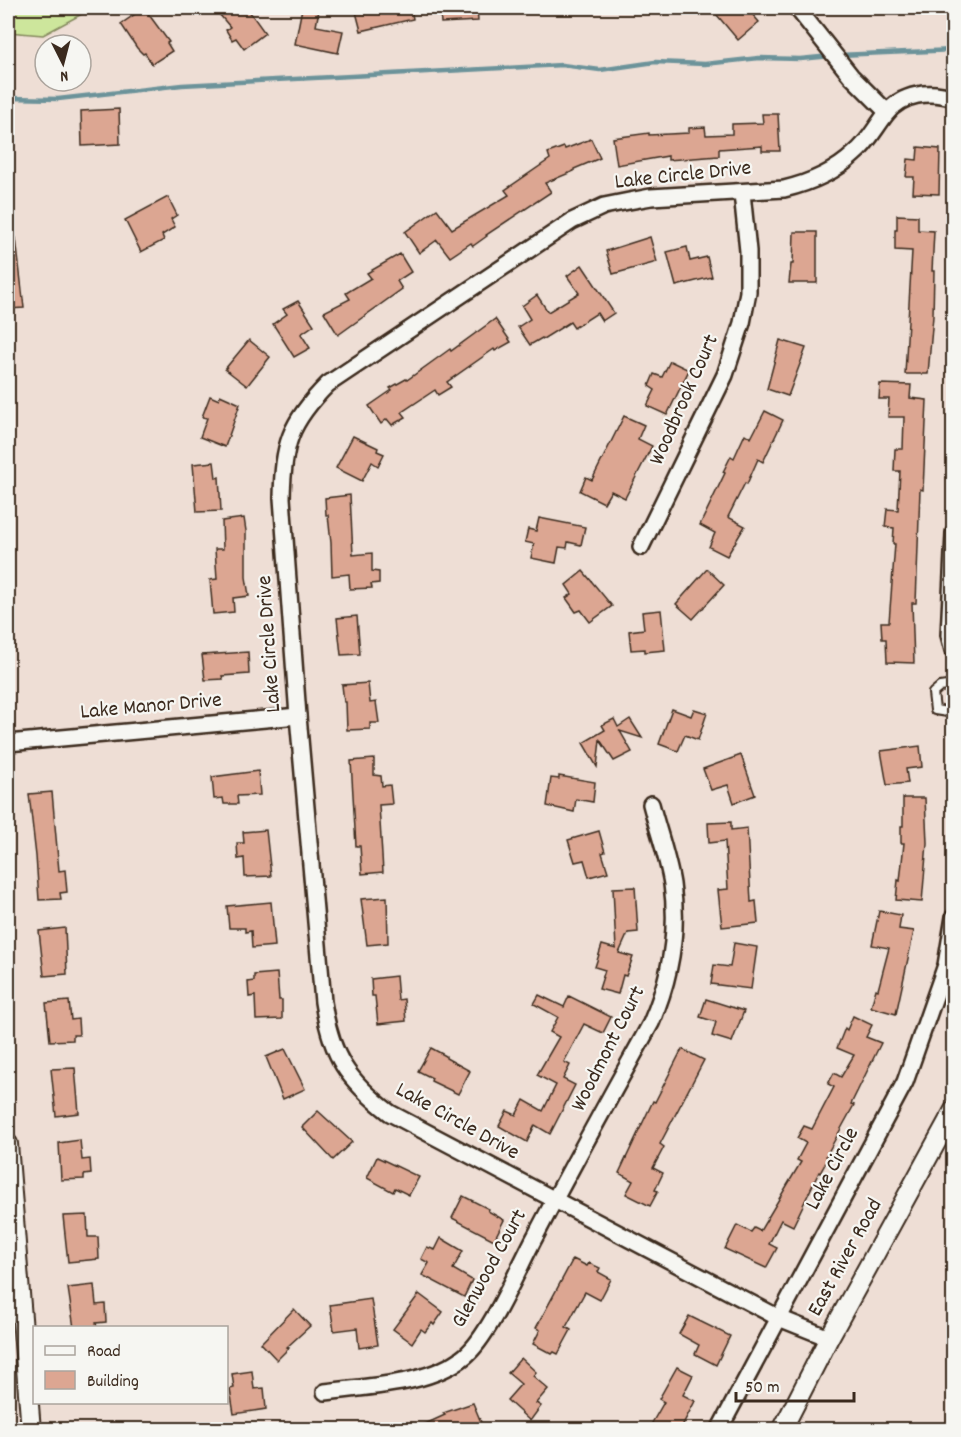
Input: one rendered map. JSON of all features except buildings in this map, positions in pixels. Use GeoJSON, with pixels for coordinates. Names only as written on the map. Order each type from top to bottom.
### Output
{"type":"FeatureCollection","features":[{"type":"Feature","properties":{"kind":"street"},"geometry":{"type":"LineString","coordinates":[[797,8],[843,65],[887,112]]}},
{"type":"Feature","properties":{"kind":"street","name":"Lake Circle Drive"},"geometry":{"type":"LineString","coordinates":[[829,1338],[779,1318],[390,1113],[349,1076],[330,1037],[323,1002],[298,716],[282,471],[290,434],[295,423],[309,403],[328,384],[572,221],[604,206],[651,197],[784,189],[801,184],[838,167],[864,146],[887,112],[905,98],[931,93],[954,98]]}},
{"type":"Feature","properties":{"kind":"street","name":"Woodbrook Court"},"geometry":{"type":"LineString","coordinates":[[641,547],[724,375],[742,323],[748,274],[742,192]]}},
{"type":"Feature","properties":{"kind":"street"},"geometry":{"type":"LineString","coordinates":[[952,650],[949,635],[954,533]]}},
{"type":"Feature","properties":{"kind":"street","name":"Lake Manor Drive"},"geometry":{"type":"LineString","coordinates":[[8,743],[298,716]]}},
{"type":"Feature","properties":{"kind":"street","name":"Woodmont Court"},"geometry":{"type":"LineString","coordinates":[[554,1200],[651,1023],[668,977],[672,954],[674,910],[672,883],[651,804]]}},
{"type":"Feature","properties":{"kind":"street","name":"Lake Circle"},"geometry":{"type":"LineString","coordinates":[[719,1430],[905,1082],[946,965],[954,916]]}},
{"type":"Feature","properties":{"kind":"street","name":"East River Road"},"geometry":{"type":"LineString","coordinates":[[782,1430],[829,1338],[954,1110]]}},
{"type":"Feature","properties":{"kind":"street"},"geometry":{"type":"LineString","coordinates":[[8,1144],[31,1430]]}},
{"type":"Feature","properties":{"kind":"street","name":"Glenwood Court"},"geometry":{"type":"LineString","coordinates":[[325,1392],[416,1378],[446,1369],[466,1356],[486,1329],[554,1200]]}},
{"type":"Feature","properties":{"kind":"lane"},"geometry":{"type":"LineString","coordinates":[[954,685],[940,687],[933,693],[933,703],[934,710],[954,712]]}},
{"type":"Feature","properties":{"kind":"green space"},"geometry":{"type":"Polygon","coordinates":[[[8,8],[93,8],[47,33],[8,32],[8,8]]]}},
{"type":"Feature","properties":{"kind":"waterway"},"geometry":{"type":"LineString","coordinates":[[839,55],[954,50]]}},
{"type":"Feature","properties":{"kind":"waterway"},"geometry":{"type":"LineString","coordinates":[[8,98],[58,99],[182,85],[562,65],[600,70],[655,62],[705,64],[759,58],[800,59],[831,56]]}}]}
